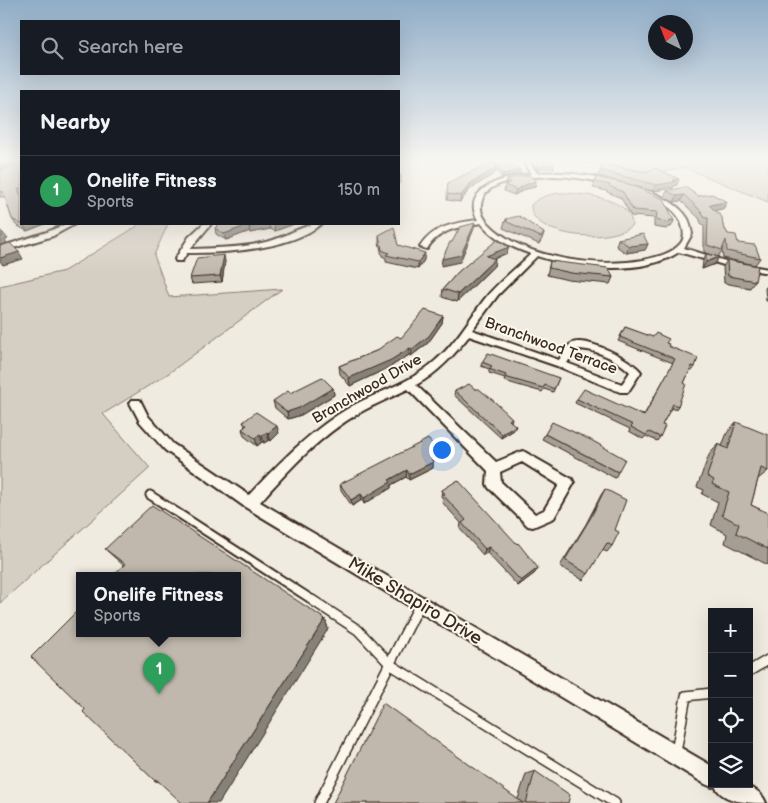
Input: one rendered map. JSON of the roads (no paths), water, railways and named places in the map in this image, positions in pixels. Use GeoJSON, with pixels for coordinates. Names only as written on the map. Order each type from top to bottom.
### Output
{"type":"FeatureCollection","features":[{"type":"Feature","properties":{"kind":"street"},"geometry":{"type":"LineString","coordinates":[[480,197],[477,206],[482,221],[502,238],[536,253],[570,261],[617,265],[649,261],[666,256],[678,249],[686,240],[688,233],[684,220],[671,206],[656,197]]}},
{"type":"Feature","properties":{"kind":"street"},"geometry":{"type":"LineString","coordinates":[[424,247],[426,240],[438,232],[455,226],[482,221]]}},
{"type":"Feature","properties":{"kind":"street"},"geometry":{"type":"LineString","coordinates":[[0,250],[50,234],[69,225]]}},
{"type":"Feature","properties":{"kind":"street"},"geometry":{"type":"LineString","coordinates":[[179,259],[192,240],[206,225]]}},
{"type":"Feature","properties":{"kind":"street"},"geometry":{"type":"LineString","coordinates":[[185,250],[230,251],[256,248],[296,236],[315,225]]}},
{"type":"Feature","properties":{"kind":"street"},"geometry":{"type":"LineString","coordinates":[[678,249],[724,263],[768,271]]}},
{"type":"Feature","properties":{"kind":"street","name":"Branchwood Drive"},"geometry":{"type":"LineString","coordinates":[[250,503],[292,456],[310,440],[355,410],[409,384],[434,368],[468,332],[502,285],[536,253]]}},
{"type":"Feature","properties":{"kind":"street","name":"Branchwood Terrace"},"geometry":{"type":"LineString","coordinates":[[468,332],[561,364],[624,389],[636,372],[630,364],[584,345],[574,346],[561,364]]}},
{"type":"Feature","properties":{"kind":"street"},"geometry":{"type":"LineString","coordinates":[[409,384],[494,469],[494,484],[533,521],[549,514],[567,483],[523,456],[494,469]]}},
{"type":"Feature","properties":{"kind":"street","name":"Mike Shapiro Drive"},"geometry":{"type":"LineString","coordinates":[[136,403],[144,419],[169,447],[250,503],[708,775]]}},
{"type":"Feature","properties":{"kind":"street"},"geometry":{"type":"LineString","coordinates":[[731,788],[756,803]]}},
{"type":"Feature","properties":{"kind":"lane"},"geometry":{"type":"LineString","coordinates":[[150,495],[358,630],[391,665],[615,803]]}},
{"type":"Feature","properties":{"kind":"lane"},"geometry":{"type":"LineString","coordinates":[[319,803],[391,665],[420,604]]}},
{"type":"Feature","properties":{"kind":"lane"},"geometry":{"type":"LineString","coordinates":[[753,669],[768,660]]}},
{"type":"Feature","properties":{"kind":"lane"},"geometry":{"type":"LineString","coordinates":[[676,755],[686,696],[708,693]]}},
{"type":"Feature","properties":{"kind":"place","name":"Onelife Fitness"},"geometry":{"type":"Point","coordinates":[159,694]}}]}
